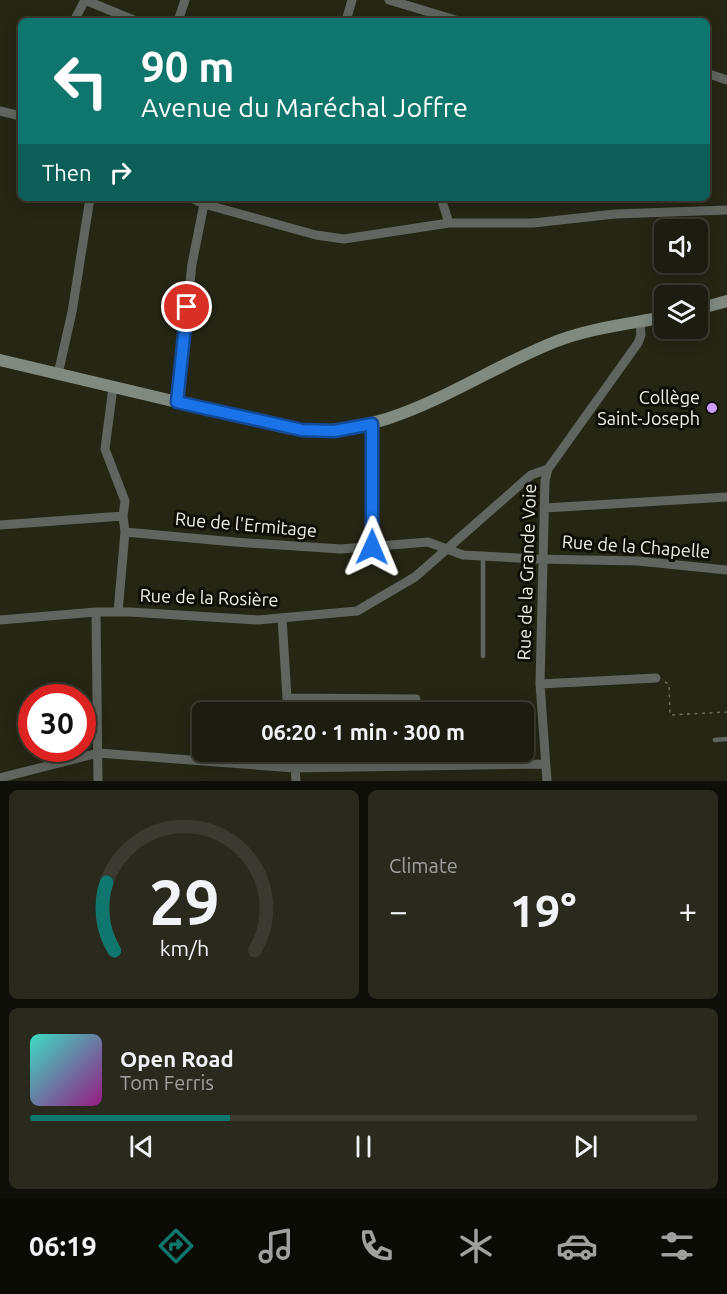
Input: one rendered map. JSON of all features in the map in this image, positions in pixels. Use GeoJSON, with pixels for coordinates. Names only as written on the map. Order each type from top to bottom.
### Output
{"type":"FeatureCollection","features":[{"type":"Feature","properties":{"kind":"street"},"geometry":{"type":"LineString","coordinates":[[76,18],[85,0],[97,2],[130,18]]}},
{"type":"Feature","properties":{"kind":"street"},"geometry":{"type":"LineString","coordinates":[[179,18],[185,0]]}},
{"type":"Feature","properties":{"kind":"street"},"geometry":{"type":"LineString","coordinates":[[347,18],[352,0]]}},
{"type":"Feature","properties":{"kind":"street"},"geometry":{"type":"LineString","coordinates":[[389,0],[449,18]]}},
{"type":"Feature","properties":{"kind":"street"},"geometry":{"type":"LineString","coordinates":[[710,74],[727,80]]}},
{"type":"Feature","properties":{"kind":"street"},"geometry":{"type":"LineString","coordinates":[[0,111],[18,115]]}},
{"type":"Feature","properties":{"kind":"street"},"geometry":{"type":"LineString","coordinates":[[58,374],[72,312],[90,201]]}},
{"type":"Feature","properties":{"kind":"street"},"geometry":{"type":"LineString","coordinates":[[198,201],[330,238],[448,223],[533,223],[615,214],[727,210]]}},
{"type":"Feature","properties":{"kind":"street"},"geometry":{"type":"LineString","coordinates":[[442,201],[448,223]]}},
{"type":"Feature","properties":{"kind":"street"},"geometry":{"type":"LineString","coordinates":[[177,402],[192,264],[204,204]]}},
{"type":"Feature","properties":{"kind":"street"},"geometry":{"type":"LineString","coordinates":[[708,306],[727,301]]}},
{"type":"Feature","properties":{"kind":"street"},"geometry":{"type":"LineString","coordinates":[[0,360],[302,430],[334,431],[372,424],[407,411],[560,340],[654,319]]}},
{"type":"Feature","properties":{"kind":"street","name":"Rue de la Grande Voie"},"geometry":{"type":"LineString","coordinates":[[547,781],[540,684],[545,481],[548,469],[638,343],[641,335],[640,322]]}},
{"type":"Feature","properties":{"kind":"street"},"geometry":{"type":"LineString","coordinates":[[113,387],[105,449],[125,501],[118,612]]}},
{"type":"Feature","properties":{"kind":"street"},"geometry":{"type":"LineString","coordinates":[[372,424],[372,547]]}},
{"type":"Feature","properties":{"kind":"street","name":"Rue de la Rosière"},"geometry":{"type":"LineString","coordinates":[[0,620],[118,612],[258,620],[357,610],[415,576],[531,475],[548,469]]}},
{"type":"Feature","properties":{"kind":"street"},"geometry":{"type":"LineString","coordinates":[[544,508],[727,497]]}},
{"type":"Feature","properties":{"kind":"street"},"geometry":{"type":"LineString","coordinates":[[0,525],[123,516]]}},
{"type":"Feature","properties":{"kind":"street","name":"Rue de l'Ermitage"},"geometry":{"type":"LineString","coordinates":[[124,532],[341,549],[428,542],[463,555],[542,559]]}},
{"type":"Feature","properties":{"kind":"street","name":"Rue de la Chapelle"},"geometry":{"type":"LineString","coordinates":[[542,559],[638,561],[727,570]]}},
{"type":"Feature","properties":{"kind":"street"},"geometry":{"type":"LineString","coordinates":[[96,612],[98,781]]}},
{"type":"Feature","properties":{"kind":"street"},"geometry":{"type":"LineString","coordinates":[[282,618],[287,698],[416,699]]}},
{"type":"Feature","properties":{"kind":"street"},"geometry":{"type":"LineString","coordinates":[[540,684],[656,678]]}},
{"type":"Feature","properties":{"kind":"street"},"geometry":{"type":"LineString","coordinates":[[0,777],[98,753],[296,768],[545,764]]}},
{"type":"Feature","properties":{"kind":"street"},"geometry":{"type":"LineString","coordinates":[[296,768],[296,781]]}},
{"type":"Feature","properties":{"kind":"lane"},"geometry":{"type":"LineString","coordinates":[[483,556],[483,656]]}},
{"type":"Feature","properties":{"kind":"lane"},"geometry":{"type":"LineString","coordinates":[[716,740],[727,739]]}},
{"type":"Feature","properties":{"kind":"path"},"geometry":{"type":"LineString","coordinates":[[656,678],[669,684],[670,715],[727,712]]}},
{"type":"Feature","properties":{"kind":"place","name":"Collège Saint-Joseph"},"geometry":{"type":"Point","coordinates":[712,408]}},
{"type":"Feature","properties":{"kind":"route"},"geometry":{"type":"LineString","coordinates":[[187,307],[177,402],[302,430],[334,431],[372,424],[372,547]]}}]}
